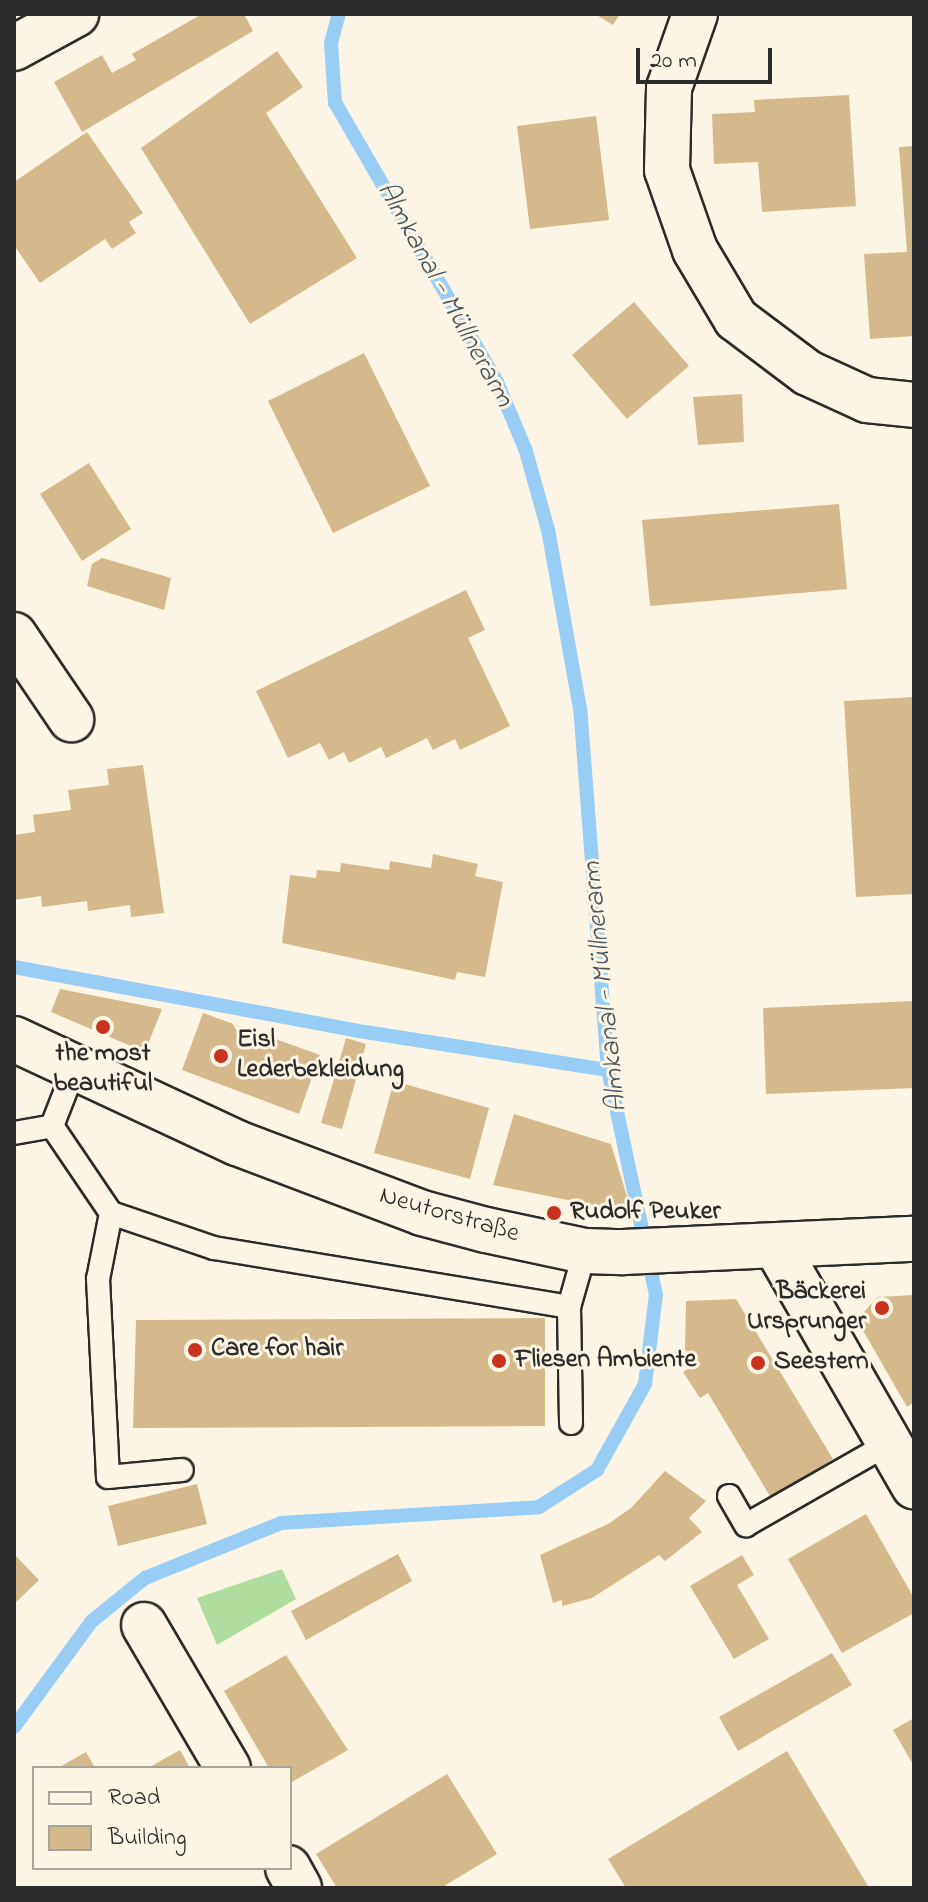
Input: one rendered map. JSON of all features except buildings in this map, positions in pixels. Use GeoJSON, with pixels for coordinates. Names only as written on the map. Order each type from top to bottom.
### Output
{"type":"FeatureCollection","features":[{"type":"Feature","properties":{"kind":"street"},"geometry":{"type":"LineString","coordinates":[[14,48],[76,14]]}},
{"type":"Feature","properties":{"kind":"street"},"geometry":{"type":"LineString","coordinates":[[695,14],[669,88],[667,170],[695,250],[736,319],[808,373],[867,400],[914,405]]}},
{"type":"Feature","properties":{"kind":"street"},"geometry":{"type":"LineString","coordinates":[[14,635],[71,719]]}},
{"type":"Feature","properties":{"kind":"street","name":"Neutorstraße"},"geometry":{"type":"LineString","coordinates":[[14,1039],[237,1143],[422,1213],[604,1252],[777,1248],[914,1239]]}},
{"type":"Feature","properties":{"kind":"street"},"geometry":{"type":"LineString","coordinates":[[777,1248],[914,1486]]}},
{"type":"Feature","properties":{"kind":"street"},"geometry":{"type":"LineString","coordinates":[[144,1625],[227,1766]]}},
{"type":"Feature","properties":{"kind":"street"},"geometry":{"type":"LineString","coordinates":[[289,1870],[299,1888]]}},
{"type":"Feature","properties":{"kind":"lane"},"geometry":{"type":"LineString","coordinates":[[52,1126],[75,1067]]}},
{"type":"Feature","properties":{"kind":"lane"},"geometry":{"type":"LineString","coordinates":[[14,1133],[52,1126]]}},
{"type":"Feature","properties":{"kind":"lane"},"geometry":{"type":"LineString","coordinates":[[52,1126],[82,1178],[111,1213],[214,1248],[569,1307]]}},
{"type":"Feature","properties":{"kind":"lane"},"geometry":{"type":"LineString","coordinates":[[111,1213],[98,1279],[108,1477],[182,1470]]}},
{"type":"Feature","properties":{"kind":"lane"},"geometry":{"type":"LineString","coordinates":[[571,1423],[569,1307],[604,1252]]}},
{"type":"Feature","properties":{"kind":"lane"},"geometry":{"type":"LineString","coordinates":[[729,1496],[746,1525],[890,1443]]}},
{"type":"Feature","properties":{"kind":"green space"},"geometry":{"type":"Polygon","coordinates":[[[282,1569],[296,1599],[217,1645],[197,1598],[282,1569]]]}},
{"type":"Feature","properties":{"kind":"waterway","name":"Almkanal - Müllnerarm"},"geometry":{"type":"LineString","coordinates":[[14,1727],[92,1621],[145,1578],[281,1523],[539,1507],[597,1470],[645,1384],[656,1295],[608,1070],[580,709],[548,530],[526,451],[497,382],[335,103],[331,43],[339,14]]}},
{"type":"Feature","properties":{"kind":"waterway"},"geometry":{"type":"LineString","coordinates":[[14,967],[365,1032],[608,1070]]}},
{"type":"Feature","properties":{"kind":"place","name":"the most beautiful"},"geometry":{"type":"Point","coordinates":[103,1027]}},
{"type":"Feature","properties":{"kind":"place","name":"Eisl Lederbekleidung"},"geometry":{"type":"Point","coordinates":[221,1056]}},
{"type":"Feature","properties":{"kind":"place","name":"Rudolf Peuker"},"geometry":{"type":"Point","coordinates":[554,1213]}},
{"type":"Feature","properties":{"kind":"place","name":"Bäckerei Ursprunger"},"geometry":{"type":"Point","coordinates":[882,1308]}},
{"type":"Feature","properties":{"kind":"place","name":"Care for hair"},"geometry":{"type":"Point","coordinates":[195,1350]}},
{"type":"Feature","properties":{"kind":"place","name":"Fliesen Ambiente"},"geometry":{"type":"Point","coordinates":[499,1361]}},
{"type":"Feature","properties":{"kind":"place","name":"Seestern"},"geometry":{"type":"Point","coordinates":[758,1363]}}]}
